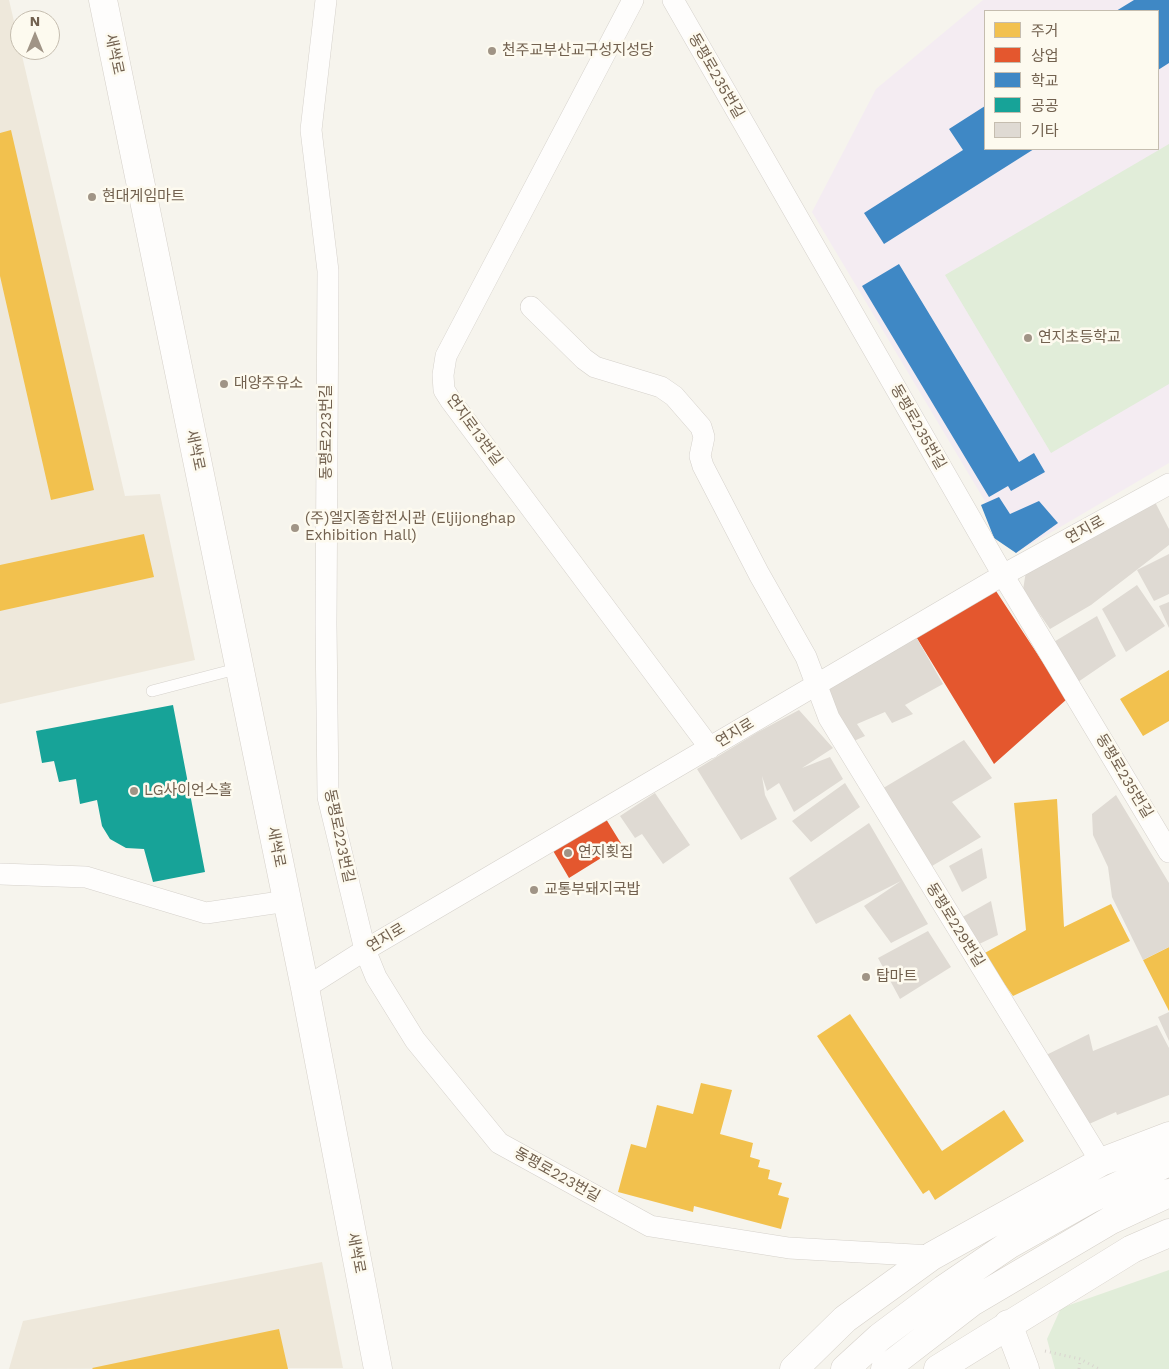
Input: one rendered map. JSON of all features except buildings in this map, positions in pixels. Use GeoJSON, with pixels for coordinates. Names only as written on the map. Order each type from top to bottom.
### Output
{"type":"FeatureCollection","features":[{"type":"Feature","properties":{"kind":"main road","name":"새싹로"},"geometry":{"type":"LineString","coordinates":[[103,0],[305,988],[378,1369]]}},
{"type":"Feature","properties":{"kind":"main road"},"geometry":{"type":"LineString","coordinates":[[794,1369],[845,1319],[932,1256],[1101,1162],[1169,1136]]}},
{"type":"Feature","properties":{"kind":"main road"},"geometry":{"type":"LineString","coordinates":[[845,1369],[880,1337],[936,1294],[1010,1244],[1090,1200],[1169,1162]]}},
{"type":"Feature","properties":{"kind":"main road"},"geometry":{"type":"LineString","coordinates":[[885,1369],[972,1302],[1111,1220],[1169,1192]]}},
{"type":"Feature","properties":{"kind":"main road"},"geometry":{"type":"LineString","coordinates":[[938,1369],[1132,1249],[1169,1233]]}},
{"type":"Feature","properties":{"kind":"main road"},"geometry":{"type":"LineString","coordinates":[[1008,1324],[1026,1369]]}},
{"type":"Feature","properties":{"kind":"street","name":"동평로223번길"},"geometry":{"type":"LineString","coordinates":[[326,0],[311,130],[328,271],[326,624],[328,797],[365,950],[376,978],[415,1040],[498,1143],[650,1226],[789,1248],[932,1256]]}},
{"type":"Feature","properties":{"kind":"street","name":"연지로13번길"},"geometry":{"type":"LineString","coordinates":[[634,0],[446,356],[443,375],[444,390],[450,401],[710,748]]}},
{"type":"Feature","properties":{"kind":"street","name":"동평로235번길"},"geometry":{"type":"LineString","coordinates":[[673,0],[1003,575],[1169,852]]}},
{"type":"Feature","properties":{"kind":"street","name":"동평로229번길"},"geometry":{"type":"LineString","coordinates":[[531,307],[595,367],[661,387],[674,396],[701,427],[704,437],[700,456],[703,466],[758,574],[806,657],[829,718],[1101,1162]]}},
{"type":"Feature","properties":{"kind":"street","name":"연지로"},"geometry":{"type":"LineString","coordinates":[[305,988],[365,950],[1003,575],[1169,484]]}},
{"type":"Feature","properties":{"kind":"street"},"geometry":{"type":"LineString","coordinates":[[0,874],[86,877],[206,913],[287,901]]}},
{"type":"Feature","properties":{"kind":"lane"},"geometry":{"type":"LineString","coordinates":[[152,692],[240,668]]}},
{"type":"Feature","properties":{"kind":"path"},"geometry":{"type":"LineString","coordinates":[[1079,1369],[1080,1359],[1099,1369]]}},
{"type":"Feature","properties":{"kind":"shaded area"},"geometry":{"type":"Polygon","coordinates":[[[0,0],[9,0],[11,10],[10,60],[23,60],[125,496],[160,494],[195,660],[0,704],[0,0]]]}},
{"type":"Feature","properties":{"kind":"shaded area","name":"연지초등학교"},"geometry":{"type":"Polygon","coordinates":[[[983,0],[1169,0],[1169,463],[1016,553],[812,212],[876,89],[983,0]]]}},
{"type":"Feature","properties":{"kind":"shaded area"},"geometry":{"type":"Polygon","coordinates":[[[322,1262],[343,1368],[9,1369],[23,1321],[322,1262]]]}},
{"type":"Feature","properties":{"kind":"green space"},"geometry":{"type":"Polygon","coordinates":[[[1169,144],[1169,384],[1051,453],[945,275],[1169,144]]]}},
{"type":"Feature","properties":{"kind":"green space"},"geometry":{"type":"Polygon","coordinates":[[[1169,1270],[1169,1369],[1055,1369],[1047,1339],[1061,1308],[1169,1270]]]}},
{"type":"Feature","properties":{"kind":"place","name":"천주교부산교구성지성당"},"geometry":{"type":"Point","coordinates":[492,51]}},
{"type":"Feature","properties":{"kind":"place","name":"현대게임마트"},"geometry":{"type":"Point","coordinates":[92,197]}},
{"type":"Feature","properties":{"kind":"place","name":"연지초등학교"},"geometry":{"type":"Point","coordinates":[1028,338]}},
{"type":"Feature","properties":{"kind":"place","name":"대양주유소"},"geometry":{"type":"Point","coordinates":[224,384]}},
{"type":"Feature","properties":{"kind":"place","name":"(주)엘지종합전시관 (Eljijonghap Exhibition Hall)"},"geometry":{"type":"Point","coordinates":[295,528]}},
{"type":"Feature","properties":{"kind":"place","name":"LG사이언스홀"},"geometry":{"type":"Point","coordinates":[134,791]}},
{"type":"Feature","properties":{"kind":"place","name":"연지횟집"},"geometry":{"type":"Point","coordinates":[568,853]}},
{"type":"Feature","properties":{"kind":"place","name":"교통부돼지국밥"},"geometry":{"type":"Point","coordinates":[534,890]}},
{"type":"Feature","properties":{"kind":"place","name":"탑마트"},"geometry":{"type":"Point","coordinates":[866,977]}}]}
